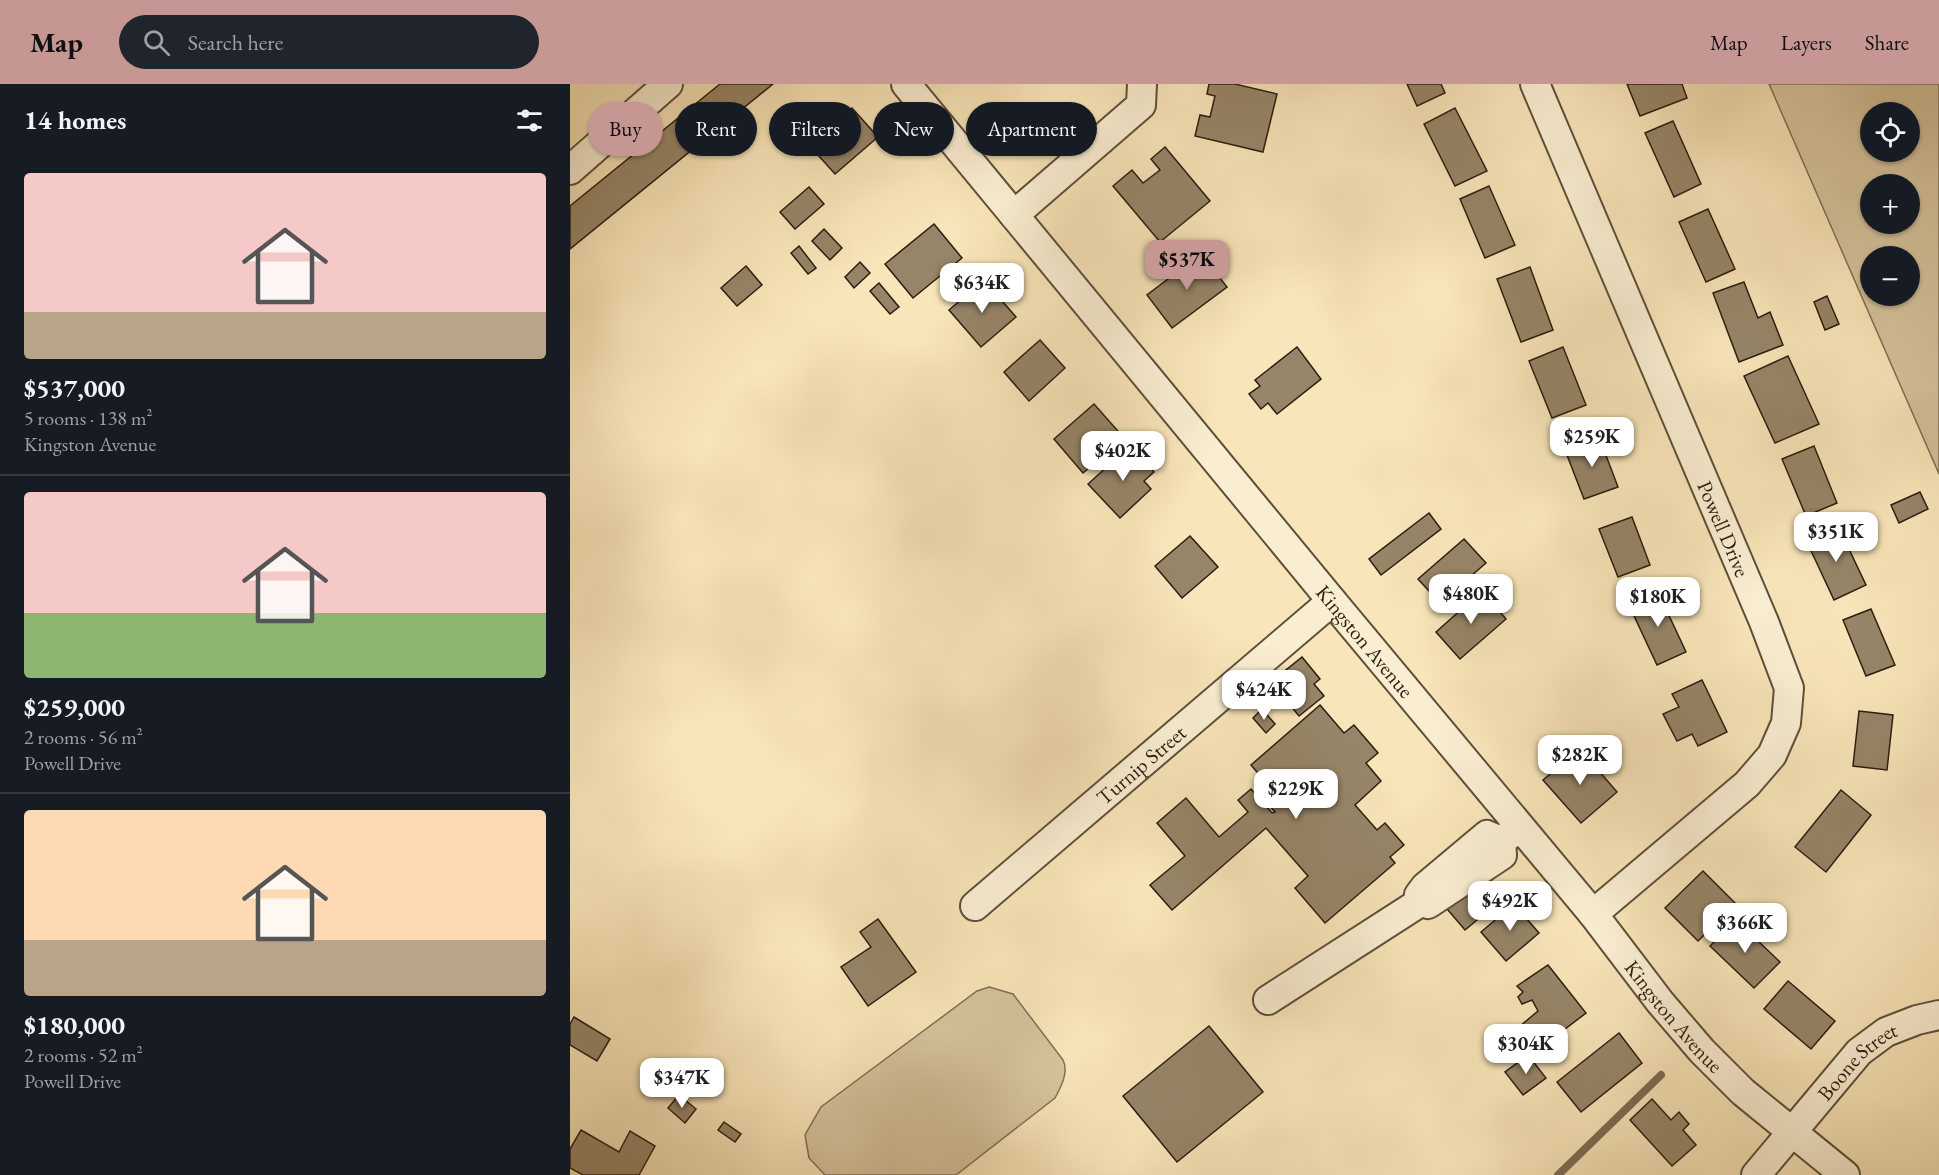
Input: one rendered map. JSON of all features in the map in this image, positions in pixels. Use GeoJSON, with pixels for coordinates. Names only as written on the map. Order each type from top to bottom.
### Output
{"type":"FeatureCollection","features":[{"type":"Feature","properties":{"kind":"street"},"geometry":{"type":"LineString","coordinates":[[570,170],[668,84]]}},
{"type":"Feature","properties":{"kind":"street","name":"Kingston Avenue"},"geometry":{"type":"LineString","coordinates":[[906,84],[1332,601],[1502,839],[1593,914],[1660,1002],[1702,1051],[1743,1092],[1845,1175]]}},
{"type":"Feature","properties":{"kind":"street"},"geometry":{"type":"LineString","coordinates":[[1014,215],[1141,105],[1142,84]]}},
{"type":"Feature","properties":{"kind":"street","name":"Powell Drive"},"geometry":{"type":"LineString","coordinates":[[1535,84],[1764,622],[1789,688],[1786,723],[1772,754],[1746,784],[1593,914]]}},
{"type":"Feature","properties":{"kind":"street","name":"Turnip Street"},"geometry":{"type":"LineString","coordinates":[[975,906],[1332,601]]}},
{"type":"Feature","properties":{"kind":"street"},"geometry":{"type":"LineString","coordinates":[[1268,1000],[1422,901],[1419,895],[1425,887],[1502,839]]}},
{"type":"Feature","properties":{"kind":"street","name":"Boone Street"},"geometry":{"type":"LineString","coordinates":[[1756,1175],[1859,1052],[1886,1032],[1917,1020],[1939,1015]]}},
{"type":"Feature","properties":{"kind":"shaded area"},"geometry":{"type":"Polygon","coordinates":[[[1769,84],[1939,84],[1939,474],[1866,306],[1920,306],[1920,246],[1860,246],[1860,293],[1769,84]]]}},
{"type":"Feature","properties":{"kind":"shaded area"},"geometry":{"type":"Polygon","coordinates":[[[989,987],[1013,994],[1063,1060],[1065,1074],[1055,1098],[956,1175],[825,1175],[809,1158],[805,1135],[821,1107],[977,991],[989,987]]]}},
{"type":"Feature","properties":{"kind":"building"},"geometry":{"type":"Polygon","coordinates":[[[720,84],[773,84],[751,102],[698,102],[720,84]]]}},
{"type":"Feature","properties":{"kind":"building"},"geometry":{"type":"Polygon","coordinates":[[[1209,84],[1235,84],[1277,94],[1263,152],[1195,136],[1200,115],[1210,117],[1215,96],[1207,94],[1209,84]]]}},
{"type":"Feature","properties":{"kind":"building"},"geometry":{"type":"Polygon","coordinates":[[[1407,84],[1441,84],[1445,93],[1417,106],[1407,84]]]}},
{"type":"Feature","properties":{"kind":"building"},"geometry":{"type":"Polygon","coordinates":[[[1627,84],[1682,84],[1687,98],[1640,116],[1627,84]]]}},
{"type":"Feature","properties":{"kind":"building"},"geometry":{"type":"Polygon","coordinates":[[[1455,108],[1487,171],[1455,186],[1424,124],[1455,108]]]}},
{"type":"Feature","properties":{"kind":"building"},"geometry":{"type":"Polygon","coordinates":[[[861,118],[873,131],[873,141],[861,152],[861,118]]]}},
{"type":"Feature","properties":{"kind":"building"},"geometry":{"type":"Polygon","coordinates":[[[675,121],[675,156],[684,156],[570,249],[570,206],[631,156],[663,156],[663,130],[675,121]]]}},
{"type":"Feature","properties":{"kind":"building"},"geometry":{"type":"Polygon","coordinates":[[[1673,121],[1701,184],[1674,197],[1645,133],[1673,121]]]}},
{"type":"Feature","properties":{"kind":"building"},"geometry":{"type":"Polygon","coordinates":[[[1165,147],[1210,201],[1160,242],[1113,186],[1132,170],[1143,183],[1160,170],[1151,159],[1165,147]]]}},
{"type":"Feature","properties":{"kind":"building"},"geometry":{"type":"Polygon","coordinates":[[[819,156],[856,156],[835,174],[819,156]]]}},
{"type":"Feature","properties":{"kind":"building"},"geometry":{"type":"Polygon","coordinates":[[[1489,186],[1515,245],[1485,258],[1460,199],[1489,186]]]}},
{"type":"Feature","properties":{"kind":"building"},"geometry":{"type":"Polygon","coordinates":[[[809,187],[824,204],[795,229],[780,212],[809,187]]]}},
{"type":"Feature","properties":{"kind":"building"},"geometry":{"type":"Polygon","coordinates":[[[1708,209],[1735,269],[1706,282],[1679,222],[1708,209]]]}},
{"type":"Feature","properties":{"kind":"building"},"geometry":{"type":"Polygon","coordinates":[[[934,224],[962,258],[913,298],[885,264],[934,224]]]}},
{"type":"Feature","properties":{"kind":"building"},"geometry":{"type":"Polygon","coordinates":[[[824,229],[842,248],[830,260],[812,241],[824,229]]]}},
{"type":"Feature","properties":{"kind":"building"},"geometry":{"type":"Polygon","coordinates":[[[799,246],[816,268],[808,274],[791,253],[799,246]]]}},
{"type":"Feature","properties":{"kind":"building"},"geometry":{"type":"Polygon","coordinates":[[[1201,254],[1227,287],[1172,328],[1147,295],[1201,254]]]}},
{"type":"Feature","properties":{"kind":"building"},"geometry":{"type":"Polygon","coordinates":[[[860,262],[870,273],[854,288],[845,277],[860,262]]]}},
{"type":"Feature","properties":{"kind":"building"},"geometry":{"type":"Polygon","coordinates":[[[746,266],[762,285],[737,306],[721,288],[746,266]]]}},
{"type":"Feature","properties":{"kind":"building"},"geometry":{"type":"Polygon","coordinates":[[[1530,267],[1553,330],[1521,342],[1497,279],[1530,267]]]}},
{"type":"Feature","properties":{"kind":"building"},"geometry":{"type":"Polygon","coordinates":[[[984,280],[1016,317],[981,347],[949,310],[984,280]]]}},
{"type":"Feature","properties":{"kind":"building"},"geometry":{"type":"Polygon","coordinates":[[[1744,282],[1758,318],[1770,312],[1783,345],[1739,362],[1713,293],[1744,282]]]}},
{"type":"Feature","properties":{"kind":"building"},"geometry":{"type":"Polygon","coordinates":[[[879,283],[899,307],[890,314],[870,291],[879,283]]]}},
{"type":"Feature","properties":{"kind":"building"},"geometry":{"type":"Polygon","coordinates":[[[1827,296],[1839,324],[1825,330],[1814,302],[1827,296]]]}},
{"type":"Feature","properties":{"kind":"building"},"geometry":{"type":"Polygon","coordinates":[[[1040,340],[1065,368],[1029,401],[1004,372],[1040,340]]]}},
{"type":"Feature","properties":{"kind":"building"},"geometry":{"type":"Polygon","coordinates":[[[1297,347],[1321,379],[1277,414],[1268,403],[1261,409],[1249,394],[1260,386],[1255,380],[1297,347]]]}},
{"type":"Feature","properties":{"kind":"building"},"geometry":{"type":"Polygon","coordinates":[[[1563,347],[1586,405],[1552,418],[1529,361],[1563,347]]]}},
{"type":"Feature","properties":{"kind":"building"},"geometry":{"type":"Polygon","coordinates":[[[1788,356],[1819,424],[1775,443],[1744,376],[1788,356]]]}},
{"type":"Feature","properties":{"kind":"building"},"geometry":{"type":"Polygon","coordinates":[[[1094,404],[1124,438],[1083,473],[1054,439],[1094,404]]]}},
{"type":"Feature","properties":{"kind":"building"},"geometry":{"type":"Polygon","coordinates":[[[1599,437],[1618,487],[1584,499],[1565,450],[1599,437]]]}},
{"type":"Feature","properties":{"kind":"building"},"geometry":{"type":"Polygon","coordinates":[[[1130,446],[1154,472],[1144,481],[1151,489],[1120,518],[1088,484],[1130,446]]]}},
{"type":"Feature","properties":{"kind":"building"},"geometry":{"type":"Polygon","coordinates":[[[1814,446],[1837,503],[1806,516],[1782,459],[1814,446]]]}},
{"type":"Feature","properties":{"kind":"building"},"geometry":{"type":"Polygon","coordinates":[[[1920,492],[1928,509],[1899,523],[1891,505],[1920,492]]]}},
{"type":"Feature","properties":{"kind":"building"},"geometry":{"type":"Polygon","coordinates":[[[1429,513],[1441,529],[1381,575],[1369,559],[1429,513]]]}},
{"type":"Feature","properties":{"kind":"building"},"geometry":{"type":"Polygon","coordinates":[[[1632,517],[1650,565],[1618,577],[1599,529],[1632,517]]]}},
{"type":"Feature","properties":{"kind":"building"},"geometry":{"type":"Polygon","coordinates":[[[1838,526],[1866,585],[1834,600],[1806,540],[1838,526]]]}},
{"type":"Feature","properties":{"kind":"building"},"geometry":{"type":"Polygon","coordinates":[[[1190,536],[1218,567],[1182,598],[1155,566],[1190,536]]]}},
{"type":"Feature","properties":{"kind":"building"},"geometry":{"type":"Polygon","coordinates":[[[1464,539],[1486,563],[1440,603],[1418,579],[1464,539]]]}},
{"type":"Feature","properties":{"kind":"building"},"geometry":{"type":"Polygon","coordinates":[[[1482,591],[1506,619],[1460,659],[1436,632],[1482,591]]]}},
{"type":"Feature","properties":{"kind":"building"},"geometry":{"type":"Polygon","coordinates":[[[1658,592],[1686,652],[1657,665],[1629,605],[1658,592]]]}},
{"type":"Feature","properties":{"kind":"building"},"geometry":{"type":"Polygon","coordinates":[[[1871,609],[1895,665],[1866,676],[1843,620],[1871,609]]]}},
{"type":"Feature","properties":{"kind":"building"},"geometry":{"type":"Polygon","coordinates":[[[1302,657],[1320,679],[1314,684],[1324,696],[1299,716],[1271,682],[1302,657]]]}},
{"type":"Feature","properties":{"kind":"building"},"geometry":{"type":"Polygon","coordinates":[[[1702,680],[1727,732],[1698,746],[1692,734],[1677,741],[1663,714],[1679,707],[1672,694],[1702,680]]]}},
{"type":"Feature","properties":{"kind":"building"},"geometry":{"type":"Polygon","coordinates":[[[1320,705],[1344,733],[1354,725],[1378,753],[1366,763],[1381,781],[1355,805],[1377,830],[1385,823],[1404,845],[1390,857],[1395,863],[1325,923],[1295,888],[1308,876],[1266,828],[1172,910],[1150,885],[1185,856],[1157,823],[1186,798],[1219,837],[1248,812],[1238,800],[1251,789],[1272,813],[1275,812],[1266,802],[1276,794],[1251,765],[1320,705]]]}},
{"type":"Feature","properties":{"kind":"building"},"geometry":{"type":"Polygon","coordinates":[[[1262,709],[1275,724],[1266,733],[1253,718],[1262,709]]]}},
{"type":"Feature","properties":{"kind":"building"},"geometry":{"type":"Polygon","coordinates":[[[1859,711],[1893,715],[1887,770],[1853,766],[1859,711]]]}},
{"type":"Feature","properties":{"kind":"building"},"geometry":{"type":"Polygon","coordinates":[[[1580,749],[1617,792],[1581,823],[1543,780],[1580,749]]]}},
{"type":"Feature","properties":{"kind":"building"},"geometry":{"type":"Polygon","coordinates":[[[1841,790],[1871,815],[1826,872],[1795,847],[1841,790]]]}},
{"type":"Feature","properties":{"kind":"building"},"geometry":{"type":"Polygon","coordinates":[[[1482,869],[1505,897],[1465,930],[1442,903],[1482,869]]]}},
{"type":"Feature","properties":{"kind":"building"},"geometry":{"type":"Polygon","coordinates":[[[1703,871],[1736,904],[1698,941],[1665,908],[1703,871]]]}},
{"type":"Feature","properties":{"kind":"building"},"geometry":{"type":"Polygon","coordinates":[[[1514,904],[1539,933],[1506,961],[1481,932],[1514,904]]]}},
{"type":"Feature","properties":{"kind":"building"},"geometry":{"type":"Polygon","coordinates":[[[878,919],[916,972],[868,1006],[841,967],[871,947],[860,932],[878,919]]]}},
{"type":"Feature","properties":{"kind":"building"},"geometry":{"type":"Polygon","coordinates":[[[1736,920],[1780,962],[1754,988],[1710,946],[1736,920]]]}},
{"type":"Feature","properties":{"kind":"building"},"geometry":{"type":"Polygon","coordinates":[[[1548,965],[1586,1013],[1539,1049],[1519,1027],[1538,1011],[1532,1000],[1522,1004],[1518,997],[1523,992],[1517,986],[1548,965]]]}},
{"type":"Feature","properties":{"kind":"building"},"geometry":{"type":"Polygon","coordinates":[[[1788,981],[1835,1021],[1811,1049],[1764,1009],[1788,981]]]}},
{"type":"Feature","properties":{"kind":"building"},"geometry":{"type":"Polygon","coordinates":[[[574,1017],[610,1039],[597,1061],[570,1045],[570,1024],[574,1017]]]}},
{"type":"Feature","properties":{"kind":"building"},"geometry":{"type":"Polygon","coordinates":[[[1209,1026],[1263,1092],[1177,1162],[1123,1096],[1209,1026]]]}},
{"type":"Feature","properties":{"kind":"building"},"geometry":{"type":"Polygon","coordinates":[[[1619,1033],[1642,1063],[1581,1112],[1557,1082],[1619,1033]]]}},
{"type":"Feature","properties":{"kind":"building"},"geometry":{"type":"Polygon","coordinates":[[[1528,1055],[1546,1078],[1523,1095],[1505,1072],[1528,1055]]]}},
{"type":"Feature","properties":{"kind":"building"},"geometry":{"type":"Polygon","coordinates":[[[679,1095],[696,1109],[685,1123],[668,1108],[679,1095]]]}},
{"type":"Feature","properties":{"kind":"building"},"geometry":{"type":"Polygon","coordinates":[[[1652,1099],[1671,1120],[1679,1112],[1689,1124],[1683,1130],[1696,1145],[1672,1166],[1630,1120],[1652,1099]]]}},
{"type":"Feature","properties":{"kind":"building"},"geometry":{"type":"Polygon","coordinates":[[[724,1122],[741,1134],[735,1142],[718,1130],[724,1122]]]}},
{"type":"Feature","properties":{"kind":"building"},"geometry":{"type":"Polygon","coordinates":[[[581,1130],[619,1152],[630,1131],[655,1146],[639,1175],[583,1175],[570,1168],[570,1149],[581,1130]]]}},
{"type":"Feature","properties":{"kind":"waterway"},"geometry":{"type":"LineString","coordinates":[[1558,1175],[1661,1075]]}}]}
